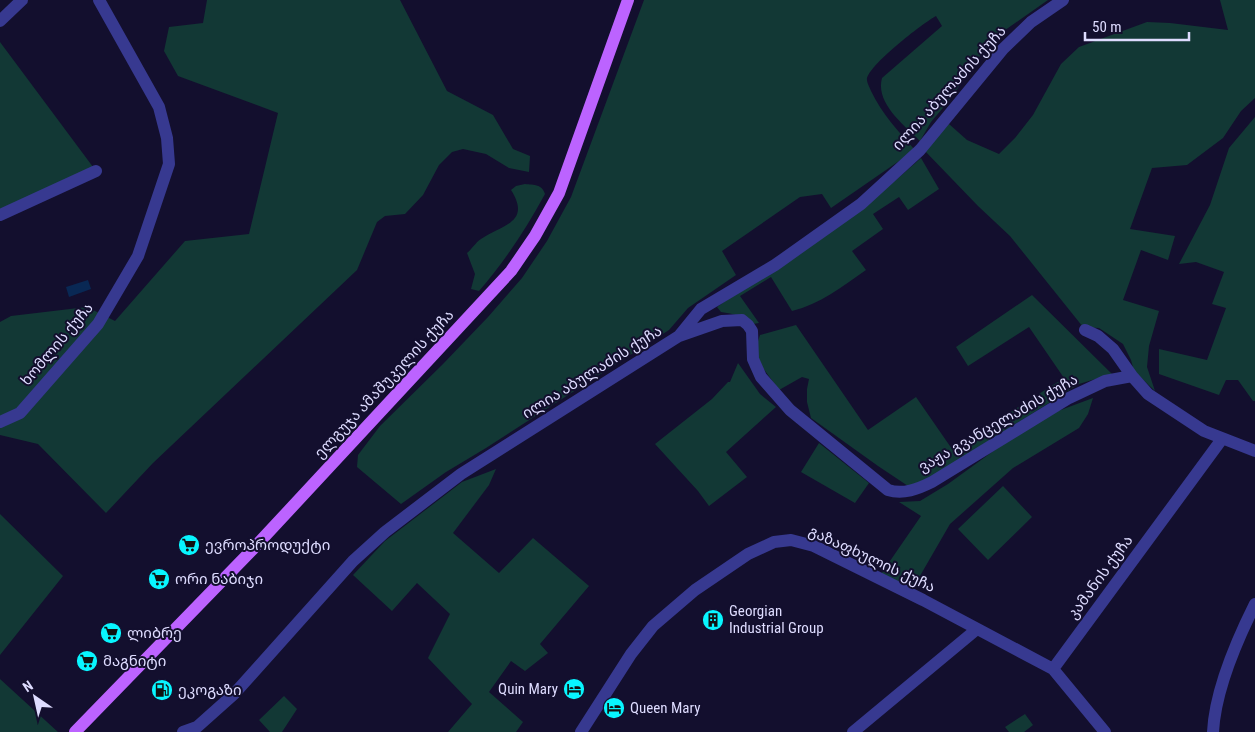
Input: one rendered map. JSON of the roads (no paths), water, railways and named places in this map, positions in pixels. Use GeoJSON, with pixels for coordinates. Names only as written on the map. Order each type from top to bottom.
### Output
{"type":"FeatureCollection","features":[{"type":"Feature","properties":{"kind":"main road","name":"ელგუჯა ამაშუკელის ქუჩა"},"geometry":{"type":"LineString","coordinates":[[76,732],[253,550],[511,270],[535,236],[559,193],[628,0]]}},
{"type":"Feature","properties":{"kind":"street"},"geometry":{"type":"LineString","coordinates":[[0,21],[22,0]]}},
{"type":"Feature","properties":{"kind":"street","name":"ხომლის ქუჩა"},"geometry":{"type":"LineString","coordinates":[[0,422],[20,412],[98,324],[138,256],[169,164],[167,138],[159,107],[99,0]]}},
{"type":"Feature","properties":{"kind":"street","name":"ილია აბულაძის ქუჩა"},"geometry":{"type":"LineString","coordinates":[[183,732],[197,727],[234,694],[353,561],[385,532],[461,474],[679,336],[700,309],[775,265],[861,204],[920,150],[1003,50],[1031,22],[1063,0]]}},
{"type":"Feature","properties":{"kind":"street"},"geometry":{"type":"LineString","coordinates":[[0,215],[96,170]]}},
{"type":"Feature","properties":{"kind":"street","name":"ვაჟა გვანცელაძის ქუჩა"},"geometry":{"type":"LineString","coordinates":[[679,336],[722,320],[742,320],[752,331],[753,359],[761,377],[790,410],[888,490],[896,492],[915,489],[928,484],[1069,398],[1105,381],[1132,376]]}},
{"type":"Feature","properties":{"kind":"street"},"geometry":{"type":"LineString","coordinates":[[1085,330],[1098,336],[1113,349],[1132,376],[1148,394],[1196,426],[1222,439],[1255,451]]}},
{"type":"Feature","properties":{"kind":"street","name":"კამანის ქუჩა"},"geometry":{"type":"LineString","coordinates":[[1053,669],[1222,439]]}},
{"type":"Feature","properties":{"kind":"street","name":"გაზაფხულის ქუჩა"},"geometry":{"type":"LineString","coordinates":[[581,732],[630,654],[653,626],[695,590],[748,554],[774,542],[791,540],[814,546],[1053,669]]}},
{"type":"Feature","properties":{"kind":"street"},"geometry":{"type":"LineString","coordinates":[[1213,732],[1221,687],[1255,604]]}},
{"type":"Feature","properties":{"kind":"street"},"geometry":{"type":"LineString","coordinates":[[853,732],[977,629]]}},
{"type":"Feature","properties":{"kind":"street"},"geometry":{"type":"LineString","coordinates":[[1053,669],[1105,732]]}},
{"type":"Feature","properties":{"kind":"water"},"geometry":{"type":"Polygon","coordinates":[[[88,280],[91,289],[69,297],[66,287],[88,280]]]}},
{"type":"Feature","properties":{"kind":"place","name":"ევროპროდუქტი"},"geometry":{"type":"Point","coordinates":[189,545]}},
{"type":"Feature","properties":{"kind":"place","name":"ორი ნაბიჯი"},"geometry":{"type":"Point","coordinates":[159,579]}},
{"type":"Feature","properties":{"kind":"place","name":"Georgian Industrial Group"},"geometry":{"type":"Point","coordinates":[713,620]}},
{"type":"Feature","properties":{"kind":"place","name":"ლიბრე"},"geometry":{"type":"Point","coordinates":[111,633]}},
{"type":"Feature","properties":{"kind":"place","name":"მაგნიტი"},"geometry":{"type":"Point","coordinates":[87,661]}},
{"type":"Feature","properties":{"kind":"place","name":"Quin Mary"},"geometry":{"type":"Point","coordinates":[574,689]}},
{"type":"Feature","properties":{"kind":"place","name":"ეკოგაზი"},"geometry":{"type":"Point","coordinates":[162,690]}},
{"type":"Feature","properties":{"kind":"place","name":"Queen Mary"},"geometry":{"type":"Point","coordinates":[614,708]}}]}
